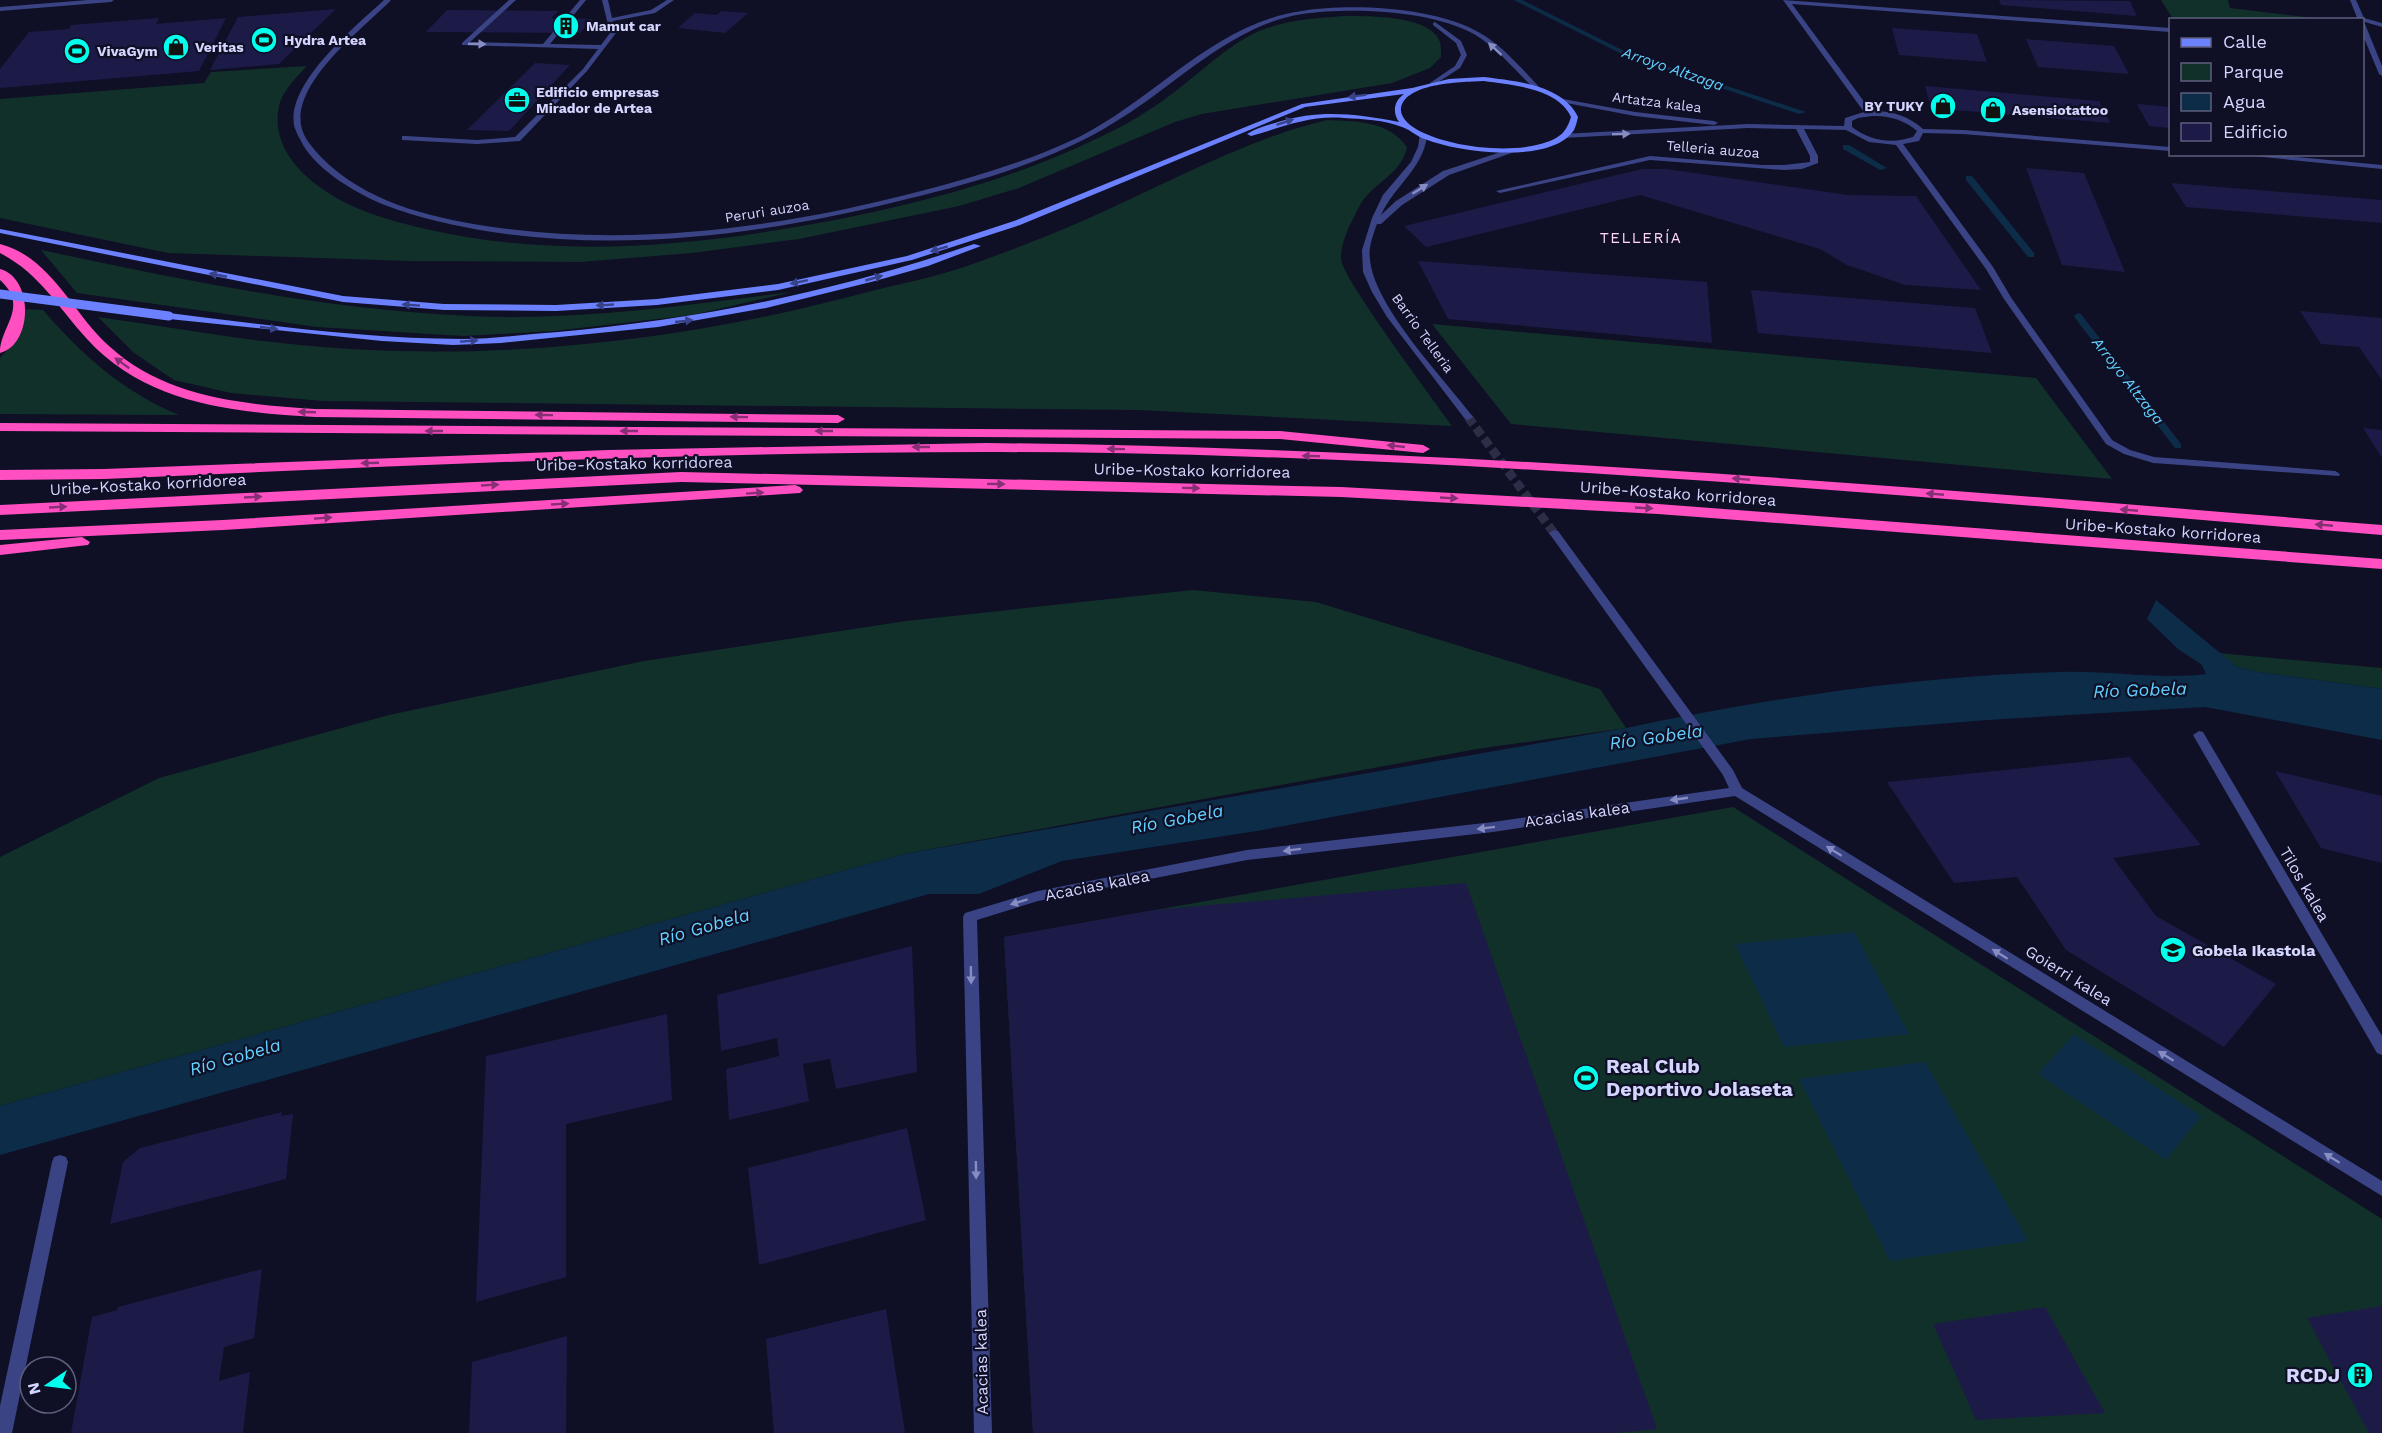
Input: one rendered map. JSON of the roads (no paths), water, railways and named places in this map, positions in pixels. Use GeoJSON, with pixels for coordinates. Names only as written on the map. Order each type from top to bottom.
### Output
{"type":"FeatureCollection","features":[{"type":"Feature","properties":{"kind":"highway"},"geometry":{"type":"LineString","coordinates":[[0,248],[35,267],[103,349],[146,379],[174,391],[239,406],[315,413],[770,417],[1280,435],[1622,468]]}},
{"type":"Feature","properties":{"kind":"highway"},"geometry":{"type":"LineString","coordinates":[[0,273],[17,290],[20,313],[16,328],[0,349]]}},
{"type":"Feature","properties":{"kind":"highway"},"geometry":{"type":"LineString","coordinates":[[0,427],[1280,435]]}},
{"type":"Feature","properties":{"kind":"highway","name":"Uribe-Kostako korridorea"},"geometry":{"type":"LineString","coordinates":[[0,475],[104,474],[764,449],[1116,448],[1622,468],[2382,530]]}},
{"type":"Feature","properties":{"kind":"highway","name":"Uribe-Kostako korridorea"},"geometry":{"type":"LineString","coordinates":[[0,510],[681,477],[1341,492],[1658,509],[2382,564]]}},
{"type":"Feature","properties":{"kind":"highway"},"geometry":{"type":"LineString","coordinates":[[0,535],[223,525],[896,483]]}},
{"type":"Feature","properties":{"kind":"highway"},"geometry":{"type":"LineString","coordinates":[[0,550],[223,525]]}},
{"type":"Feature","properties":{"kind":"street"},"geometry":{"type":"LineString","coordinates":[[0,9],[111,0]]}},
{"type":"Feature","properties":{"kind":"street","name":"Peruri auzoa"},"geometry":{"type":"LineString","coordinates":[[388,0],[318,69],[296,111],[302,140],[320,162],[349,184],[391,207],[503,233],[565,238],[645,239],[742,230],[836,214],[931,191],[1006,168],[1082,138],[1140,104],[1227,41],[1260,23],[1295,13],[1330,9],[1390,13]]}},
{"type":"Feature","properties":{"kind":"street"},"geometry":{"type":"LineString","coordinates":[[513,0],[464,44],[601,47]]}},
{"type":"Feature","properties":{"kind":"street"},"geometry":{"type":"LineString","coordinates":[[545,46],[583,0]]}},
{"type":"Feature","properties":{"kind":"street"},"geometry":{"type":"LineString","coordinates":[[405,138],[477,142],[517,139],[585,70],[613,33],[606,0]]}},
{"type":"Feature","properties":{"kind":"street"},"geometry":{"type":"LineString","coordinates":[[611,20],[653,12],[671,0]]}},
{"type":"Feature","properties":{"kind":"street"},"geometry":{"type":"LineString","coordinates":[[2353,0],[2361,18]]}},
{"type":"Feature","properties":{"kind":"street"},"geometry":{"type":"LineString","coordinates":[[1786,1],[2169,29]]}},
{"type":"Feature","properties":{"kind":"street"},"geometry":{"type":"LineString","coordinates":[[1786,1],[1869,114]]}},
{"type":"Feature","properties":{"kind":"street"},"geometry":{"type":"LineString","coordinates":[[1390,13],[1430,21],[1448,31],[1459,42],[1464,55],[1458,67],[1404,97],[1398,106],[1398,115],[1405,125]]}},
{"type":"Feature","properties":{"kind":"street"},"geometry":{"type":"LineString","coordinates":[[1390,13],[1418,15],[1475,33],[1538,89]]}},
{"type":"Feature","properties":{"kind":"street"},"geometry":{"type":"LineString","coordinates":[[2364,21],[2382,25]]}},
{"type":"Feature","properties":{"kind":"street"},"geometry":{"type":"LineString","coordinates":[[2364,26],[2382,74]]}},
{"type":"Feature","properties":{"kind":"street"},"geometry":{"type":"LineString","coordinates":[[1374,225],[1399,202],[1446,173],[1516,150],[1535,147],[1563,136],[1572,128],[1574,119],[1571,110],[1563,101],[1538,89],[1484,79],[1431,84]]}},
{"type":"Feature","properties":{"kind":"street"},"geometry":{"type":"LineString","coordinates":[[0,231],[343,300],[444,307],[556,308],[657,302],[778,287],[909,258],[1037,215],[1304,105],[1415,90]]}},
{"type":"Feature","properties":{"kind":"street","name":"Artatza kalea"},"geometry":{"type":"LineString","coordinates":[[1563,101],[1635,114],[1748,126]]}},
{"type":"Feature","properties":{"kind":"street"},"geometry":{"type":"LineString","coordinates":[[1116,193],[1254,133],[1311,114],[1358,115],[1405,125],[1423,136],[1466,148],[1516,150]]}},
{"type":"Feature","properties":{"kind":"street"},"geometry":{"type":"LineString","coordinates":[[1921,131],[1916,139],[1898,143],[1863,137],[1848,128],[1846,124],[1853,117],[1869,114],[1902,119],[1921,131],[1963,132],[2169,149]]}},
{"type":"Feature","properties":{"kind":"street","name":"Artatza kalea"},"geometry":{"type":"LineString","coordinates":[[1563,136],[1748,126],[1848,128]]}},
{"type":"Feature","properties":{"kind":"street","name":"Telleria auzoa"},"geometry":{"type":"LineString","coordinates":[[1500,191],[1650,158],[1676,157],[1785,169],[1806,168],[1814,163],[1814,156],[1799,127]]}},
{"type":"Feature","properties":{"kind":"street","name":"Barrio Telleria"},"geometry":{"type":"LineString","coordinates":[[1423,136],[1422,152],[1387,196],[1374,225],[1364,259],[1371,281],[1395,323],[1468,417]]}},
{"type":"Feature","properties":{"kind":"street"},"geometry":{"type":"LineString","coordinates":[[1898,143],[1990,269],[2008,299],[2109,442],[2127,452],[2153,460],[2335,474]]}},
{"type":"Feature","properties":{"kind":"street"},"geometry":{"type":"LineString","coordinates":[[2258,156],[2382,167]]}},
{"type":"Feature","properties":{"kind":"street"},"geometry":{"type":"LineString","coordinates":[[0,294],[327,335],[456,342],[580,333],[702,319],[813,296],[938,260],[1096,201]]}},
{"type":"Feature","properties":{"kind":"street"},"geometry":{"type":"LineString","coordinates":[[1554,533],[1729,773],[1737,791]]}},
{"type":"Feature","properties":{"kind":"street","name":"Tilos kalea"},"geometry":{"type":"LineString","coordinates":[[2199,735],[2382,1049]]}},
{"type":"Feature","properties":{"kind":"street","name":"Goierri kalea"},"geometry":{"type":"LineString","coordinates":[[1737,791],[2382,1189]]}},
{"type":"Feature","properties":{"kind":"street","name":"Acacias kalea"},"geometry":{"type":"LineString","coordinates":[[983,1433],[970,916],[1038,896],[1247,855],[1494,827],[1737,791]]}},
{"type":"Feature","properties":{"kind":"street"},"geometry":{"type":"LineString","coordinates":[[3,1433],[60,1162]]}},
{"type":"Feature","properties":{"kind":"water","name":"Río Gobela"},"geometry":{"type":"Polygon","coordinates":[[[2156,600],[2237,667],[2382,689],[2382,740],[2205,707],[1988,720],[1751,739],[1257,831],[1062,861],[979,894],[929,894],[0,1155],[0,1106],[904,854],[1626,728],[1734,707],[1842,690],[2005,674],[2078,672],[2188,676],[2206,674],[2202,665],[2178,649],[2147,619],[2156,600]]]}},
{"type":"Feature","properties":{"kind":"water"},"geometry":{"type":"Polygon","coordinates":[[[1854,932],[1909,1034],[1784,1047],[1735,944],[1854,932]]]}},
{"type":"Feature","properties":{"kind":"water"},"geometry":{"type":"Polygon","coordinates":[[[2074,1034],[2201,1116],[2166,1160],[2038,1074],[2074,1034]]]}},
{"type":"Feature","properties":{"kind":"water"},"geometry":{"type":"Polygon","coordinates":[[[1925,1062],[2028,1241],[1890,1261],[1799,1079],[1925,1062]]]}},
{"type":"Feature","properties":{"kind":"waterway","name":"Arroyo Altzaga"},"geometry":{"type":"LineString","coordinates":[[1517,0],[1628,55],[1802,112]]}},
{"type":"Feature","properties":{"kind":"waterway","name":"Arroyo Altzaga"},"geometry":{"type":"LineString","coordinates":[[1846,147],[1883,168]]}},
{"type":"Feature","properties":{"kind":"waterway","name":"Arroyo Altzaga"},"geometry":{"type":"LineString","coordinates":[[1969,178],[2031,255]]}},
{"type":"Feature","properties":{"kind":"waterway","name":"Arroyo Altzaga"},"geometry":{"type":"LineString","coordinates":[[2078,316],[2178,446]]}},
{"type":"Feature","properties":{"kind":"tunnel"},"geometry":{"type":"LineString","coordinates":[[1468,417],[1554,533]]}},
{"type":"Feature","properties":{"kind":"place","name":"Mamut car"},"geometry":{"type":"Point","coordinates":[566,26]}},
{"type":"Feature","properties":{"kind":"place","name":"Hydra Artea"},"geometry":{"type":"Point","coordinates":[264,40]}},
{"type":"Feature","properties":{"kind":"place","name":"Veritas"},"geometry":{"type":"Point","coordinates":[176,47]}},
{"type":"Feature","properties":{"kind":"place","name":"VivaGym"},"geometry":{"type":"Point","coordinates":[77,51]}},
{"type":"Feature","properties":{"kind":"place","name":"Edificio empresas Mirador de Artea"},"geometry":{"type":"Point","coordinates":[517,100]}},
{"type":"Feature","properties":{"kind":"place","name":"BY TUKY"},"geometry":{"type":"Point","coordinates":[1943,106]}},
{"type":"Feature","properties":{"kind":"place","name":"Asensiotattoo"},"geometry":{"type":"Point","coordinates":[1993,110]}},
{"type":"Feature","properties":{"kind":"place","name":"Gobela Ikastola"},"geometry":{"type":"Point","coordinates":[2173,950]}},
{"type":"Feature","properties":{"kind":"place","name":"Real Club Deportivo Jolaseta"},"geometry":{"type":"Point","coordinates":[1586,1078]}},
{"type":"Feature","properties":{"kind":"place","name":"RCDJ"},"geometry":{"type":"Point","coordinates":[2360,1375]}},
{"type":"Feature","properties":{"kind":"district","name":"TELLERÍA"},"geometry":{"type":"Point","coordinates":[1641,238]}}]}
